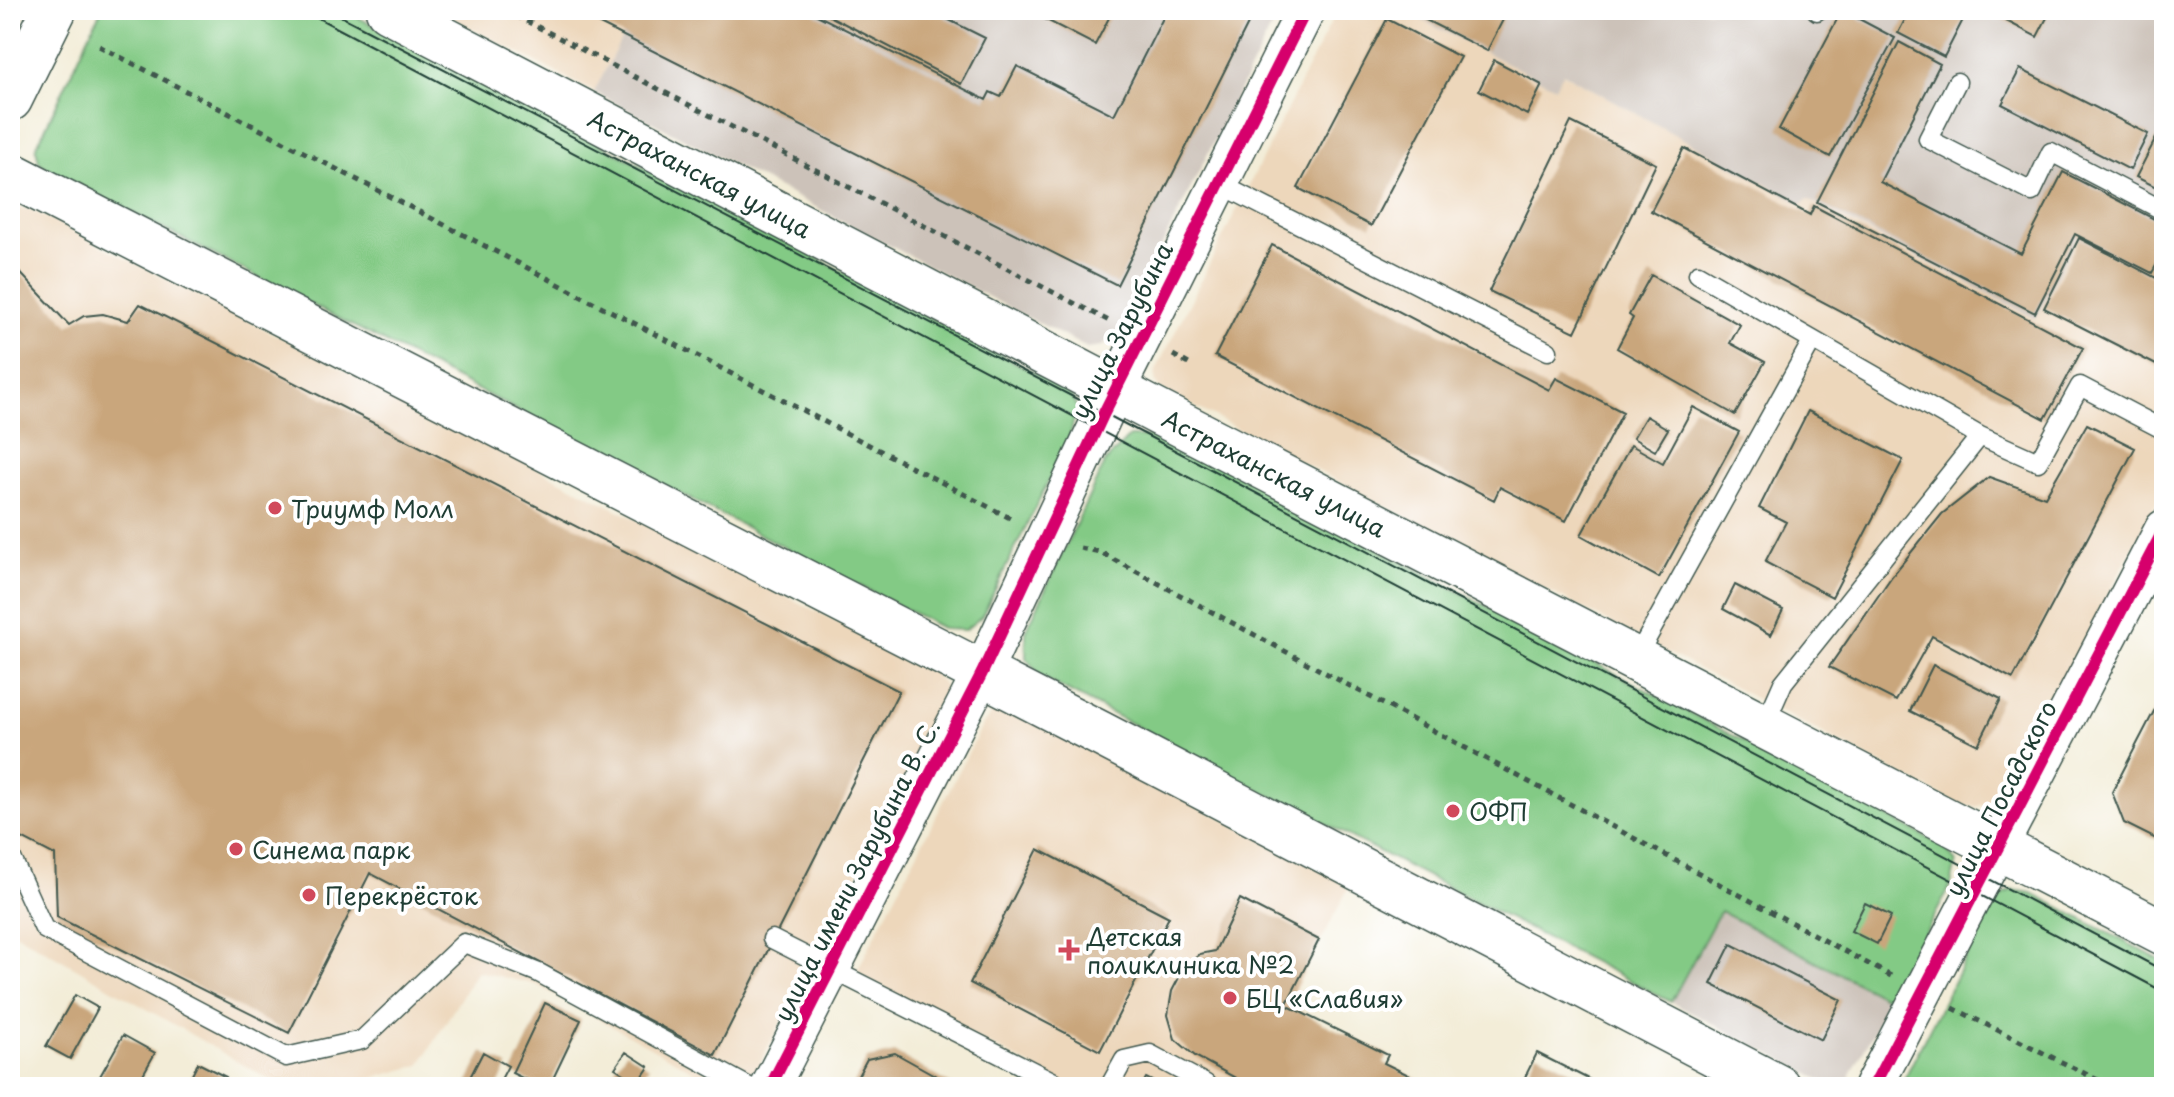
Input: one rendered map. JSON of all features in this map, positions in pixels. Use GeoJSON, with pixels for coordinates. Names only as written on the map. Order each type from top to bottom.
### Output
{"type":"FeatureCollection","features":[{"type":"Feature","properties":{"kind":"main road"},"geometry":{"type":"LineString","coordinates":[[10,99],[54,10]]}},
{"type":"Feature","properties":{"kind":"main road","name":"Астраханская улица"},"geometry":{"type":"LineString","coordinates":[[388,10],[2164,933]]}},
{"type":"Feature","properties":{"kind":"main road"},"geometry":{"type":"LineString","coordinates":[[10,174],[982,673],[1778,1087]]}},
{"type":"Feature","properties":{"kind":"street","name":"улица Зарубина"},"geometry":{"type":"LineString","coordinates":[[982,673],[1116,391],[1306,10]]}},
{"type":"Feature","properties":{"kind":"street","name":"улица Посадского"},"geometry":{"type":"LineString","coordinates":[[1873,1087],[1977,893],[1998,846],[2164,529]]}},
{"type":"Feature","properties":{"kind":"street","name":"улица имени Зарубина В. С."},"geometry":{"type":"LineString","coordinates":[[770,1087],[982,673]]}},
{"type":"Feature","properties":{"kind":"lane"},"geometry":{"type":"LineString","coordinates":[[1957,82],[1928,139],[2032,192],[2051,152],[2164,211]]}},
{"type":"Feature","properties":{"kind":"lane"},"geometry":{"type":"LineString","coordinates":[[1220,184],[1548,351]]}},
{"type":"Feature","properties":{"kind":"lane"},"geometry":{"type":"LineString","coordinates":[[1698,274],[1980,436],[2038,462],[2080,386],[2164,430]]}},
{"type":"Feature","properties":{"kind":"lane"},"geometry":{"type":"LineString","coordinates":[[1635,660],[1812,341]]}},
{"type":"Feature","properties":{"kind":"lane"},"geometry":{"type":"LineString","coordinates":[[1764,726],[1783,683],[1980,436]]}},
{"type":"Feature","properties":{"kind":"lane"},"geometry":{"type":"LineString","coordinates":[[10,854],[44,929],[286,1057],[362,1040],[464,943],[539,973],[749,1087]]}},
{"type":"Feature","properties":{"kind":"lane"},"geometry":{"type":"LineString","coordinates":[[772,939],[1036,1081],[1064,1087]]}},
{"type":"Feature","properties":{"kind":"lane"},"geometry":{"type":"LineString","coordinates":[[1109,1087],[1124,1060],[1150,1054],[1206,1084],[1205,1087]]}},
{"type":"Feature","properties":{"kind":"path"},"geometry":{"type":"LineString","coordinates":[[505,10],[1189,364]]}},
{"type":"Feature","properties":{"kind":"path"},"geometry":{"type":"LineString","coordinates":[[99,46],[1026,526]]}},
{"type":"Feature","properties":{"kind":"path"},"geometry":{"type":"LineString","coordinates":[[1068,545],[1100,552],[1900,981]]}},
{"type":"Feature","properties":{"kind":"path"},"geometry":{"type":"LineString","coordinates":[[1941,1003],[2112,1087]]}},
{"type":"Feature","properties":{"kind":"shaded area"},"geometry":{"type":"Polygon","coordinates":[[[436,10],[636,10],[594,92],[436,10]]]}},
{"type":"Feature","properties":{"kind":"shaded area"},"geometry":{"type":"Polygon","coordinates":[[[636,10],[1280,10],[1116,337],[1102,346],[1087,348],[594,92],[636,10]]]}},
{"type":"Feature","properties":{"kind":"shaded area"},"geometry":{"type":"Polygon","coordinates":[[[1337,10],[1401,10],[1555,87],[1562,73],[1804,204],[1806,198],[2036,318],[2077,236],[2154,275],[2164,256],[2164,489],[2004,792],[1991,802],[1975,807],[1958,804],[1159,388],[1155,381],[1156,370],[1337,10]]]}},
{"type":"Feature","properties":{"kind":"shaded area"},"geometry":{"type":"Polygon","coordinates":[[[1401,10],[2164,10],[2164,256],[2154,276],[2077,237],[2036,319],[1807,199],[1803,205],[1563,73],[1555,87],[1401,10]]]}},
{"type":"Feature","properties":{"kind":"shaded area","name":"Триумф Молл"},"geometry":{"type":"Polygon","coordinates":[[[14,208],[29,209],[931,670],[944,685],[945,702],[748,1087],[723,1087],[537,985],[477,971],[420,1065],[341,1087],[282,1087],[10,930],[10,211],[14,208]]]}},
{"type":"Feature","properties":{"kind":"shaded area"},"geometry":{"type":"Polygon","coordinates":[[[1012,710],[1350,885],[1245,1087],[1072,1087],[855,975],[983,724],[994,711],[1012,710]]]}},
{"type":"Feature","properties":{"kind":"shaded area"},"geometry":{"type":"Polygon","coordinates":[[[1719,911],[1890,1000],[1849,1078],[1838,1082],[1823,1081],[1671,1002],[1719,911]]]}},
{"type":"Feature","properties":{"kind":"green space"},"geometry":{"type":"Polygon","coordinates":[[[101,10],[344,10],[1068,390],[1077,408],[1069,439],[982,616],[965,630],[944,629],[51,171],[39,162],[36,148],[101,10]]]}},
{"type":"Feature","properties":{"kind":"green space"},"geometry":{"type":"Polygon","coordinates":[[[1129,437],[1165,437],[1943,846],[1956,862],[1951,885],[1890,1000],[1720,911],[1671,1002],[1041,677],[1026,658],[1026,631],[1105,462],[1129,437]]]}},
{"type":"Feature","properties":{"kind":"green space"},"geometry":{"type":"Polygon","coordinates":[[[2012,890],[2032,893],[2164,962],[2164,1087],[1900,1087],[1990,910],[2012,890]]]}},
{"type":"Feature","properties":{"kind":"building"},"geometry":{"type":"Polygon","coordinates":[[[572,10],[807,10],[986,100],[990,92],[1001,97],[1017,66],[1114,115],[1167,10],[1255,10],[1117,285],[572,10]]]}},
{"type":"Feature","properties":{"kind":"building"},"geometry":{"type":"Polygon","coordinates":[[[818,10],[947,10],[943,17],[985,38],[961,84],[818,10]]]}},
{"type":"Feature","properties":{"kind":"building"},"geometry":{"type":"Polygon","coordinates":[[[1027,10],[1113,10],[1095,45],[1027,10]]]}},
{"type":"Feature","properties":{"kind":"building"},"geometry":{"type":"Polygon","coordinates":[[[1406,10],[1508,10],[1487,51],[1406,10]]]}},
{"type":"Feature","properties":{"kind":"building"},"geometry":{"type":"Polygon","coordinates":[[[1842,10],[1895,38],[1830,157],[1779,129],[1842,10]]]}},
{"type":"Feature","properties":{"kind":"building"},"geometry":{"type":"Polygon","coordinates":[[[1910,10],[1968,10],[1944,57],[1898,33],[1910,10]]]}},
{"type":"Feature","properties":{"kind":"building"},"geometry":{"type":"Polygon","coordinates":[[[1985,10],[2051,10],[2037,37],[1985,10]]]}},
{"type":"Feature","properties":{"kind":"building"},"geometry":{"type":"Polygon","coordinates":[[[2144,10],[2164,10],[2164,20],[2144,10]]]}},
{"type":"Feature","properties":{"kind":"building"},"geometry":{"type":"Polygon","coordinates":[[[1387,19],[1460,57],[1371,226],[1298,188],[1387,19]]]}},
{"type":"Feature","properties":{"kind":"building"},"geometry":{"type":"Polygon","coordinates":[[[1899,42],[1940,64],[1880,182],[2021,254],[2063,172],[2164,224],[2164,251],[2152,273],[2075,234],[2035,313],[1817,202],[1899,42]]]}},
{"type":"Feature","properties":{"kind":"building"},"geometry":{"type":"Polygon","coordinates":[[[1494,60],[1542,85],[1527,115],[1479,90],[1494,60]]]}},
{"type":"Feature","properties":{"kind":"building"},"geometry":{"type":"Polygon","coordinates":[[[2020,69],[2148,134],[2130,170],[2002,104],[2020,69]]]}},
{"type":"Feature","properties":{"kind":"building"},"geometry":{"type":"Polygon","coordinates":[[[1571,122],[1656,164],[1575,332],[1489,291],[1571,122]]]}},
{"type":"Feature","properties":{"kind":"building"},"geometry":{"type":"Polygon","coordinates":[[[2156,138],[2164,142],[2164,191],[2136,177],[2156,138]]]}},
{"type":"Feature","properties":{"kind":"building"},"geometry":{"type":"Polygon","coordinates":[[[1684,148],[1810,215],[1814,206],[2083,348],[2045,419],[1651,211],[1684,148]]]}},
{"type":"Feature","properties":{"kind":"building"},"geometry":{"type":"Polygon","coordinates":[[[2079,238],[2156,278],[2164,262],[2164,369],[2044,308],[2079,238]]]}},
{"type":"Feature","properties":{"kind":"building"},"geometry":{"type":"Polygon","coordinates":[[[1272,245],[1549,390],[1556,378],[1623,412],[1566,521],[1500,487],[1494,500],[1215,356],[1272,245]]]}},
{"type":"Feature","properties":{"kind":"building","name":"Триумф Молл"},"geometry":{"type":"Polygon","coordinates":[[[13,265],[69,325],[84,316],[103,314],[128,321],[140,304],[899,691],[715,1055],[370,873],[289,1033],[57,917],[55,855],[10,832],[10,272],[13,265]]]}},
{"type":"Feature","properties":{"kind":"building"},"geometry":{"type":"Polygon","coordinates":[[[1651,275],[1740,325],[1730,343],[1765,362],[1735,415],[1617,348],[1633,318],[1629,315],[1651,275]]]}},
{"type":"Feature","properties":{"kind":"building"},"geometry":{"type":"Polygon","coordinates":[[[1693,407],[1739,432],[1659,578],[1581,535],[1631,445],[1663,463],[1693,407]]]}},
{"type":"Feature","properties":{"kind":"building"},"geometry":{"type":"Polygon","coordinates":[[[1808,411],[1903,460],[1832,597],[1765,562],[1786,522],[1759,508],[1808,411]]]}},
{"type":"Feature","properties":{"kind":"building"},"geometry":{"type":"Polygon","coordinates":[[[1646,416],[1668,429],[1655,451],[1633,438],[1646,416]]]}},
{"type":"Feature","properties":{"kind":"building"},"geometry":{"type":"Polygon","coordinates":[[[2087,424],[2135,448],[2013,679],[1932,636],[1896,701],[1829,667],[1892,576],[1942,514],[1989,477],[2045,497],[2087,424]]]}},
{"type":"Feature","properties":{"kind":"building"},"geometry":{"type":"Polygon","coordinates":[[[1735,585],[1783,610],[1771,635],[1723,609],[1735,585]]]}},
{"type":"Feature","properties":{"kind":"building"},"geometry":{"type":"Polygon","coordinates":[[[1933,665],[2001,699],[1978,745],[1910,711],[1933,665]]]}},
{"type":"Feature","properties":{"kind":"building"},"geometry":{"type":"Polygon","coordinates":[[[2164,692],[2164,843],[2124,823],[2112,792],[2164,692]]]}},
{"type":"Feature","properties":{"kind":"building","name":"Детская поликлиника №2"},"geometry":{"type":"Polygon","coordinates":[[[1038,849],[1169,917],[1100,1051],[970,983],[1038,849]]]}},
{"type":"Feature","properties":{"kind":"building","name":"БЦ «Славия»"},"geometry":{"type":"Polygon","coordinates":[[[1240,899],[1319,940],[1286,1005],[1388,1055],[1384,1063],[1433,1087],[1252,1087],[1195,1056],[1175,1039],[1168,1015],[1172,991],[1184,968],[1200,954],[1215,951],[1240,899]]]}},
{"type":"Feature","properties":{"kind":"building"},"geometry":{"type":"Polygon","coordinates":[[[1865,903],[1891,916],[1877,944],[1851,931],[1865,903]]]}},
{"type":"Feature","properties":{"kind":"building"},"geometry":{"type":"Polygon","coordinates":[[[1731,944],[1841,1000],[1821,1040],[1711,984],[1731,944]]]}},
{"type":"Feature","properties":{"kind":"building"},"geometry":{"type":"Polygon","coordinates":[[[75,995],[98,1008],[70,1059],[46,1046],[75,995]]]}},
{"type":"Feature","properties":{"kind":"building"},"geometry":{"type":"Polygon","coordinates":[[[545,1003],[581,1020],[549,1087],[541,1087],[512,1073],[545,1003]]]}},
{"type":"Feature","properties":{"kind":"building"},"geometry":{"type":"Polygon","coordinates":[[[123,1035],[155,1053],[136,1087],[94,1087],[123,1035]]]}},
{"type":"Feature","properties":{"kind":"building"},"geometry":{"type":"Polygon","coordinates":[[[483,1052],[508,1066],[497,1087],[466,1085],[483,1052]]]}},
{"type":"Feature","properties":{"kind":"building"},"geometry":{"type":"Polygon","coordinates":[[[626,1052],[649,1067],[638,1083],[615,1068],[626,1052]]]}},
{"type":"Feature","properties":{"kind":"building"},"geometry":{"type":"Polygon","coordinates":[[[895,1053],[956,1087],[852,1087],[867,1059],[895,1053]]]}},
{"type":"Feature","properties":{"kind":"building"},"geometry":{"type":"Polygon","coordinates":[[[1537,1053],[1604,1087],[1520,1087],[1537,1053]]]}},
{"type":"Feature","properties":{"kind":"building"},"geometry":{"type":"Polygon","coordinates":[[[198,1063],[226,1077],[221,1087],[186,1087],[198,1063]]]}},
{"type":"Feature","properties":{"kind":"building"},"geometry":{"type":"Polygon","coordinates":[[[1146,1078],[1163,1087],[1141,1087],[1146,1078]]]}},
{"type":"Feature","properties":{"kind":"tram line"},"geometry":{"type":"LineString","coordinates":[[303,10],[2164,992]]}},
{"type":"Feature","properties":{"kind":"tram line"},"geometry":{"type":"LineString","coordinates":[[329,10],[1104,413],[2164,971]]}},
{"type":"Feature","properties":{"kind":"cycle path"},"geometry":{"type":"LineString","coordinates":[[770,1087],[982,673],[1104,413],[1306,10]]}},
{"type":"Feature","properties":{"kind":"cycle path"},"geometry":{"type":"LineString","coordinates":[[1873,1087],[2164,529]]}},
{"type":"Feature","properties":{"kind":"place","name":"Триумф Молл"},"geometry":{"type":"Point","coordinates":[275,508]}},
{"type":"Feature","properties":{"kind":"place","name":"ОФП"},"geometry":{"type":"Point","coordinates":[1453,811]}},
{"type":"Feature","properties":{"kind":"place","name":"Синема парк"},"geometry":{"type":"Point","coordinates":[236,849]}},
{"type":"Feature","properties":{"kind":"place","name":"Перекрёсток"},"geometry":{"type":"Point","coordinates":[309,895]}},
{"type":"Feature","properties":{"kind":"place","name":"Детская поликлиника №2"},"geometry":{"type":"Point","coordinates":[1069,950]}},
{"type":"Feature","properties":{"kind":"place","name":"БЦ «Славия»"},"geometry":{"type":"Point","coordinates":[1230,998]}}]}
